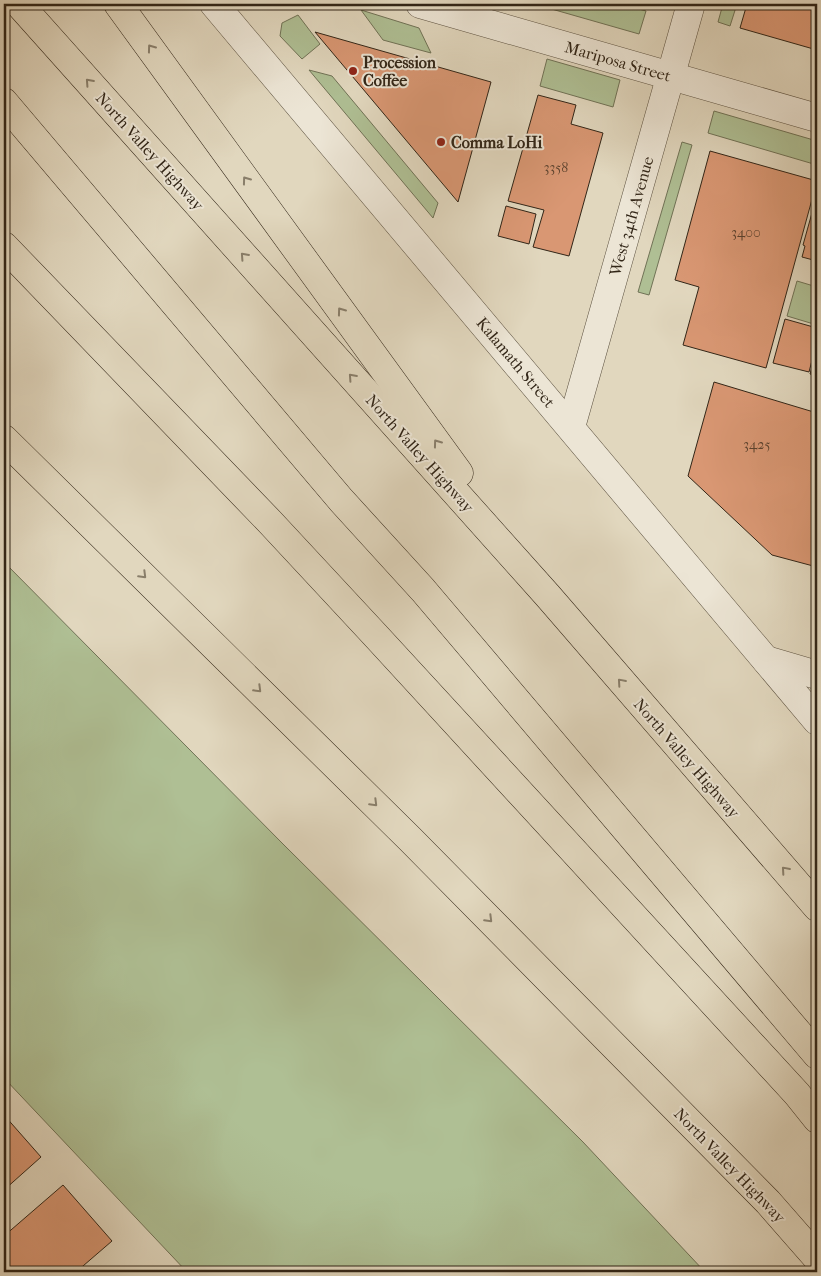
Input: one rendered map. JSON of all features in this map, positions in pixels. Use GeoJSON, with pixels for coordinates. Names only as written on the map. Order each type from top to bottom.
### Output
{"type":"FeatureCollection","features":[{"type":"Feature","properties":{"kind":"highway","name":"North Valley Highway"},"geometry":{"type":"LineString","coordinates":[[18,4],[548,596],[817,907]]}},
{"type":"Feature","properties":{"kind":"highway"},"geometry":{"type":"LineString","coordinates":[[118,4],[548,596]]}},
{"type":"Feature","properties":{"kind":"highway"},"geometry":{"type":"LineString","coordinates":[[4,102],[341,500],[474,650],[817,1055]]}},
{"type":"Feature","properties":{"kind":"highway"},"geometry":{"type":"LineString","coordinates":[[4,119],[82,195]]}},
{"type":"Feature","properties":{"kind":"highway"},"geometry":{"type":"LineString","coordinates":[[4,246],[270,522],[791,1087],[817,1119]]}},
{"type":"Feature","properties":{"kind":"highway","name":"North Valley Highway"},"geometry":{"type":"LineString","coordinates":[[4,438],[417,846],[768,1202],[817,1258]]}},
{"type":"Feature","properties":{"kind":"highway"},"geometry":{"type":"LineString","coordinates":[[4,453],[108,541]]}},
{"type":"Feature","properties":{"kind":"street","name":"Kalamath Street"},"geometry":{"type":"LineString","coordinates":[[214,4],[817,720]]}},
{"type":"Feature","properties":{"kind":"street","name":"Mariposa Street"},"geometry":{"type":"LineString","coordinates":[[420,4],[817,118]]}},
{"type":"Feature","properties":{"kind":"street","name":"West 34th Avenue"},"geometry":{"type":"LineString","coordinates":[[571,427],[692,4]]}},
{"type":"Feature","properties":{"kind":"street"},"geometry":{"type":"LineString","coordinates":[[766,660],[817,675]]}},
{"type":"Feature","properties":{"kind":"green space"},"geometry":{"type":"Polygon","coordinates":[[[534,4],[621,4],[646,11],[639,34],[534,4]]]}},
{"type":"Feature","properties":{"kind":"green space"},"geometry":{"type":"Polygon","coordinates":[[[723,4],[737,4],[730,26],[718,22],[723,4]]]}},
{"type":"Feature","properties":{"kind":"green space"},"geometry":{"type":"Polygon","coordinates":[[[361,10],[419,28],[431,53],[383,40],[361,10]]]}},
{"type":"Feature","properties":{"kind":"green space"},"geometry":{"type":"Polygon","coordinates":[[[298,15],[320,44],[302,59],[280,36],[282,23],[298,15]]]}},
{"type":"Feature","properties":{"kind":"green space"},"geometry":{"type":"Polygon","coordinates":[[[547,59],[620,80],[613,107],[540,86],[547,59]]]}},
{"type":"Feature","properties":{"kind":"green space"},"geometry":{"type":"Polygon","coordinates":[[[309,70],[332,76],[438,203],[433,218],[309,70]]]}},
{"type":"Feature","properties":{"kind":"green space"},"geometry":{"type":"Polygon","coordinates":[[[714,111],[817,141],[817,165],[708,133],[714,111]]]}},
{"type":"Feature","properties":{"kind":"green space"},"geometry":{"type":"Polygon","coordinates":[[[682,142],[692,145],[649,295],[638,292],[682,142]]]}},
{"type":"Feature","properties":{"kind":"green space"},"geometry":{"type":"Polygon","coordinates":[[[797,281],[817,287],[817,325],[787,316],[797,281]]]}},
{"type":"Feature","properties":{"kind":"green space"},"geometry":{"type":"Polygon","coordinates":[[[4,562],[283,844],[583,1142],[705,1272],[187,1272],[4,1078],[4,562]]]}},
{"type":"Feature","properties":{"kind":"building"},"geometry":{"type":"Polygon","coordinates":[[[747,4],[794,4],[817,10],[817,50],[740,28],[747,4]]]}},
{"type":"Feature","properties":{"kind":"building","name":"Comma LoHi"},"geometry":{"type":"Polygon","coordinates":[[[315,32],[491,82],[458,202],[315,32]]]}},
{"type":"Feature","properties":{"kind":"building"},"geometry":{"type":"Polygon","coordinates":[[[538,95],[576,105],[571,124],[603,133],[569,256],[533,247],[544,210],[508,201],[538,95]]]}},
{"type":"Feature","properties":{"kind":"building"},"geometry":{"type":"Polygon","coordinates":[[[710,151],[817,181],[766,368],[683,345],[699,287],[675,280],[710,151]]]}},
{"type":"Feature","properties":{"kind":"building"},"geometry":{"type":"Polygon","coordinates":[[[817,195],[817,261],[802,257],[805,246],[803,245],[817,195]]]}},
{"type":"Feature","properties":{"kind":"building"},"geometry":{"type":"Polygon","coordinates":[[[506,206],[536,214],[529,244],[498,236],[506,206]]]}},
{"type":"Feature","properties":{"kind":"building"},"geometry":{"type":"Polygon","coordinates":[[[785,319],[817,328],[817,341],[809,372],[773,363],[785,319]]]}},
{"type":"Feature","properties":{"kind":"building"},"geometry":{"type":"Polygon","coordinates":[[[817,349],[817,376],[810,374],[817,349]]]}},
{"type":"Feature","properties":{"kind":"building"},"geometry":{"type":"Polygon","coordinates":[[[714,382],[817,413],[817,567],[772,555],[688,476],[714,382]]]}},
{"type":"Feature","properties":{"kind":"building"},"geometry":{"type":"Polygon","coordinates":[[[4,1115],[41,1157],[4,1190],[4,1115]]]}},
{"type":"Feature","properties":{"kind":"building"},"geometry":{"type":"Polygon","coordinates":[[[63,1185],[112,1241],[76,1272],[4,1272],[4,1236],[63,1185]]]}},
{"type":"Feature","properties":{"kind":"place","name":"Procession Coffee"},"geometry":{"type":"Point","coordinates":[353,71]}},
{"type":"Feature","properties":{"kind":"place","name":"Comma LoHi"},"geometry":{"type":"Point","coordinates":[441,142]}}]}
